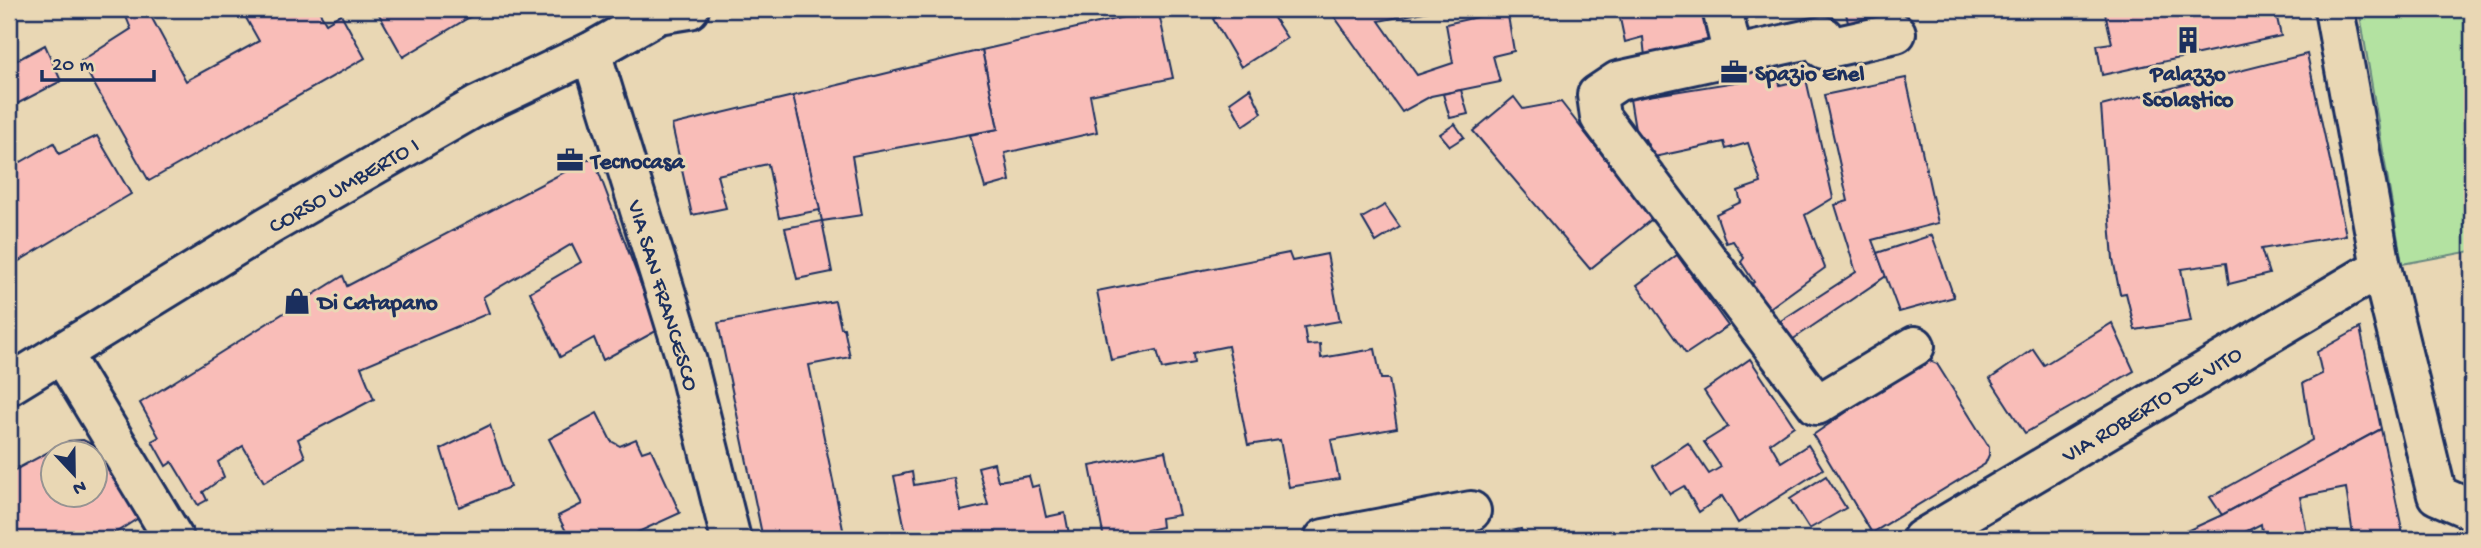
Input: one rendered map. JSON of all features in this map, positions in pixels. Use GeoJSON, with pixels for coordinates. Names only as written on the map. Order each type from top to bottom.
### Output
{"type":"FeatureCollection","features":[{"type":"Feature","properties":{"kind":"street"},"geometry":{"type":"LineString","coordinates":[[1722,9],[1733,56]]}},
{"type":"Feature","properties":{"kind":"street"},"geometry":{"type":"LineString","coordinates":[[2334,9],[2381,267],[2437,495],[2472,510]]}},
{"type":"Feature","properties":{"kind":"street","name":"CORSO UMBERTO I"},"geometry":{"type":"LineString","coordinates":[[9,385],[268,226],[477,106],[591,52],[668,10]]}},
{"type":"Feature","properties":{"kind":"street"},"geometry":{"type":"LineString","coordinates":[[1896,33],[1824,49],[1823,36],[1618,81],[1597,95],[1601,117],[1817,405],[1915,346]]}},
{"type":"Feature","properties":{"kind":"street","name":"VIA SAN FRANCESCO"},"geometry":{"type":"LineString","coordinates":[[591,52],[687,362],[732,539]]}},
{"type":"Feature","properties":{"kind":"street","name":"VIA ROBERTO DE VITO"},"geometry":{"type":"LineString","coordinates":[[1922,539],[2381,267]]}},
{"type":"Feature","properties":{"kind":"street"},"geometry":{"type":"LineString","coordinates":[[62,354],[174,539]]}},
{"type":"Feature","properties":{"kind":"street"},"geometry":{"type":"LineString","coordinates":[[1324,539],[1471,510]]}},
{"type":"Feature","properties":{"kind":"street"},"geometry":{"type":"LineString","coordinates":[[2465,539],[2472,522]]}},
{"type":"Feature","properties":{"kind":"green space"},"geometry":{"type":"Polygon","coordinates":[[[2359,9],[2472,9],[2472,251],[2402,264],[2359,9]]]}},
{"type":"Feature","properties":{"kind":"building"},"geometry":{"type":"Polygon","coordinates":[[[123,9],[147,9],[186,81],[259,41],[241,9],[318,9],[326,23],[341,14],[365,58],[149,181],[81,61],[131,29],[123,9]]]}},
{"type":"Feature","properties":{"kind":"building"},"geometry":{"type":"Polygon","coordinates":[[[376,9],[483,9],[403,57],[376,9]]]}},
{"type":"Feature","properties":{"kind":"building"},"geometry":{"type":"Polygon","coordinates":[[[1158,9],[1173,78],[1090,95],[1097,132],[1005,153],[1010,181],[985,188],[970,135],[998,129],[982,50],[1158,9]]]}},
{"type":"Feature","properties":{"kind":"building"},"geometry":{"type":"Polygon","coordinates":[[[1231,9],[1268,9],[1287,38],[1241,67],[1213,19],[1231,9]]]}},
{"type":"Feature","properties":{"kind":"building"},"geometry":{"type":"Polygon","coordinates":[[[1329,9],[1439,9],[1379,21],[1417,75],[1453,63],[1446,24],[1507,10],[1514,51],[1493,56],[1500,82],[1431,96],[1402,112],[1329,9]]]}},
{"type":"Feature","properties":{"kind":"building"},"geometry":{"type":"Polygon","coordinates":[[[1618,9],[1703,9],[1710,43],[1645,57],[1643,37],[1625,42],[1618,9]]]}},
{"type":"Feature","properties":{"kind":"building"},"geometry":{"type":"Polygon","coordinates":[[[1845,9],[1883,9],[1887,28],[1851,36],[1845,9]]]}},
{"type":"Feature","properties":{"kind":"building","name":"Palazzo Scolastico"},"geometry":{"type":"Polygon","coordinates":[[[2104,9],[2275,9],[2281,36],[2102,75],[2097,45],[2112,43],[2104,9]]]}},
{"type":"Feature","properties":{"kind":"building"},"geometry":{"type":"Polygon","coordinates":[[[45,45],[61,81],[9,108],[9,61],[10,64],[45,45]]]}},
{"type":"Feature","properties":{"kind":"building"},"geometry":{"type":"Polygon","coordinates":[[[982,50],[998,129],[852,156],[862,215],[822,221],[793,96],[982,50]]]}},
{"type":"Feature","properties":{"kind":"building"},"geometry":{"type":"Polygon","coordinates":[[[2307,54],[2346,235],[2261,249],[2269,274],[2229,284],[2226,263],[2181,269],[2191,321],[2135,330],[2126,293],[2120,294],[2113,259],[2101,106],[2307,54]]]}},
{"type":"Feature","properties":{"kind":"building"},"geometry":{"type":"Polygon","coordinates":[[[1774,64],[1780,85],[1806,79],[1833,198],[1805,215],[1825,268],[1767,310],[1748,287],[1754,282],[1741,262],[1744,258],[1733,241],[1726,243],[1716,214],[1741,202],[1738,191],[1761,183],[1748,143],[1726,149],[1724,142],[1654,157],[1645,139],[1637,142],[1630,99],[1742,81],[1740,72],[1774,64]]]}},
{"type":"Feature","properties":{"kind":"building"},"geometry":{"type":"Polygon","coordinates":[[[1906,78],[1938,223],[1872,240],[1886,276],[1792,340],[1779,322],[1856,272],[1835,205],[1848,201],[1824,95],[1906,78]]]}},
{"type":"Feature","properties":{"kind":"building"},"geometry":{"type":"Polygon","coordinates":[[[1250,88],[1262,113],[1243,126],[1230,102],[1250,88]]]}},
{"type":"Feature","properties":{"kind":"building"},"geometry":{"type":"Polygon","coordinates":[[[1461,90],[1468,114],[1450,118],[1443,94],[1461,90]]]}},
{"type":"Feature","properties":{"kind":"building"},"geometry":{"type":"Polygon","coordinates":[[[793,96],[820,210],[779,218],[768,164],[717,175],[726,208],[692,215],[672,125],[793,96]]]}},
{"type":"Feature","properties":{"kind":"building"},"geometry":{"type":"Polygon","coordinates":[[[1514,97],[1523,109],[1561,102],[1652,219],[1590,269],[1473,131],[1514,97]]]}},
{"type":"Feature","properties":{"kind":"building"},"geometry":{"type":"Polygon","coordinates":[[[1455,124],[1464,137],[1450,146],[1440,134],[1455,124]]]}},
{"type":"Feature","properties":{"kind":"building"},"geometry":{"type":"Polygon","coordinates":[[[97,136],[131,194],[9,267],[9,169],[54,143],[59,154],[97,136]]]}},
{"type":"Feature","properties":{"kind":"building"},"geometry":{"type":"Polygon","coordinates":[[[593,157],[658,330],[603,360],[594,338],[560,357],[530,292],[581,262],[572,244],[483,297],[489,313],[361,367],[374,399],[298,439],[305,457],[264,482],[243,446],[218,462],[224,477],[203,492],[207,500],[198,505],[172,462],[166,466],[152,441],[159,437],[140,403],[343,276],[347,286],[593,157]]]}},
{"type":"Feature","properties":{"kind":"building"},"geometry":{"type":"Polygon","coordinates":[[[1385,205],[1400,227],[1376,242],[1362,218],[1385,205]]]}},
{"type":"Feature","properties":{"kind":"building"},"geometry":{"type":"Polygon","coordinates":[[[822,221],[832,272],[797,279],[785,228],[822,221]]]}},
{"type":"Feature","properties":{"kind":"building"},"geometry":{"type":"Polygon","coordinates":[[[1932,235],[1954,297],[1899,312],[1877,253],[1932,235]]]}},
{"type":"Feature","properties":{"kind":"building"},"geometry":{"type":"Polygon","coordinates":[[[1289,253],[1292,261],[1327,254],[1340,321],[1304,327],[1307,345],[1320,344],[1321,358],[1375,349],[1381,379],[1389,379],[1397,428],[1331,440],[1339,479],[1289,487],[1280,440],[1248,445],[1228,346],[1193,353],[1194,363],[1162,369],[1157,350],[1111,360],[1097,291],[1289,253]]]}},
{"type":"Feature","properties":{"kind":"building"},"geometry":{"type":"Polygon","coordinates":[[[1677,255],[1728,326],[1686,354],[1637,285],[1677,255]]]}},
{"type":"Feature","properties":{"kind":"building"},"geometry":{"type":"Polygon","coordinates":[[[835,301],[850,357],[809,365],[845,539],[763,539],[718,323],[835,301]]]}},
{"type":"Feature","properties":{"kind":"building"},"geometry":{"type":"Polygon","coordinates":[[[2112,323],[2134,371],[2025,433],[1990,379],[2033,349],[2044,365],[2112,323]]]}},
{"type":"Feature","properties":{"kind":"building"},"geometry":{"type":"Polygon","coordinates":[[[2360,328],[2381,429],[2222,515],[2210,497],[2312,440],[2303,383],[2322,374],[2317,352],[2360,328]]]}},
{"type":"Feature","properties":{"kind":"building"},"geometry":{"type":"Polygon","coordinates":[[[1750,359],[1794,426],[1770,443],[1781,462],[1808,445],[1823,469],[1738,523],[1722,496],[1699,512],[1684,486],[1670,494],[1653,466],[1688,443],[1709,474],[1721,467],[1704,442],[1728,427],[1704,391],[1750,359]]]}},
{"type":"Feature","properties":{"kind":"building"},"geometry":{"type":"Polygon","coordinates":[[[1921,361],[1937,364],[1989,447],[1989,455],[1985,464],[1872,533],[1813,435],[1921,361]]]}},
{"type":"Feature","properties":{"kind":"building"},"geometry":{"type":"Polygon","coordinates":[[[597,413],[611,441],[620,446],[636,439],[642,452],[651,449],[680,513],[623,539],[570,539],[558,516],[582,504],[549,439],[597,413]]]}},
{"type":"Feature","properties":{"kind":"building"},"geometry":{"type":"Polygon","coordinates":[[[490,425],[510,487],[459,507],[441,449],[490,425]]]}},
{"type":"Feature","properties":{"kind":"building"},"geometry":{"type":"Polygon","coordinates":[[[2381,429],[2404,539],[2337,539],[2353,535],[2346,488],[2300,497],[2308,539],[2295,539],[2295,536],[2263,539],[2261,524],[2231,539],[2169,539],[2222,515],[2381,429]]]}},
{"type":"Feature","properties":{"kind":"building"},"geometry":{"type":"Polygon","coordinates":[[[1165,451],[1179,515],[1161,518],[1162,527],[1104,539],[1090,466],[1165,451]]]}},
{"type":"Feature","properties":{"kind":"building"},"geometry":{"type":"Polygon","coordinates":[[[38,458],[38,510],[108,510],[108,467],[140,517],[106,539],[9,539],[9,473],[38,458]]]}},
{"type":"Feature","properties":{"kind":"building"},"geometry":{"type":"Polygon","coordinates":[[[994,463],[998,481],[1029,476],[1032,487],[1039,485],[1046,517],[1065,513],[1070,539],[907,539],[894,476],[912,472],[914,485],[954,478],[961,511],[988,505],[978,467],[994,463]]]}},
{"type":"Feature","properties":{"kind":"building"},"geometry":{"type":"Polygon","coordinates":[[[1826,476],[1846,508],[1809,529],[1790,499],[1826,476]]]}},
{"type":"Feature","properties":{"kind":"building"},"geometry":{"type":"Polygon","coordinates":[[[1521,529],[1523,536],[1533,535],[1534,539],[1474,539],[1521,529]]]}},
{"type":"Feature","properties":{"kind":"place","name":"Palazzo Scolastico"},"geometry":{"type":"Point","coordinates":[2188,40]}},
{"type":"Feature","properties":{"kind":"place","name":"Spazio Enel"},"geometry":{"type":"Point","coordinates":[1734,72]}},
{"type":"Feature","properties":{"kind":"place","name":"Tecnocasa"},"geometry":{"type":"Point","coordinates":[570,160]}},
{"type":"Feature","properties":{"kind":"place","name":"Di Catapano"},"geometry":{"type":"Point","coordinates":[297,301]}}]}
